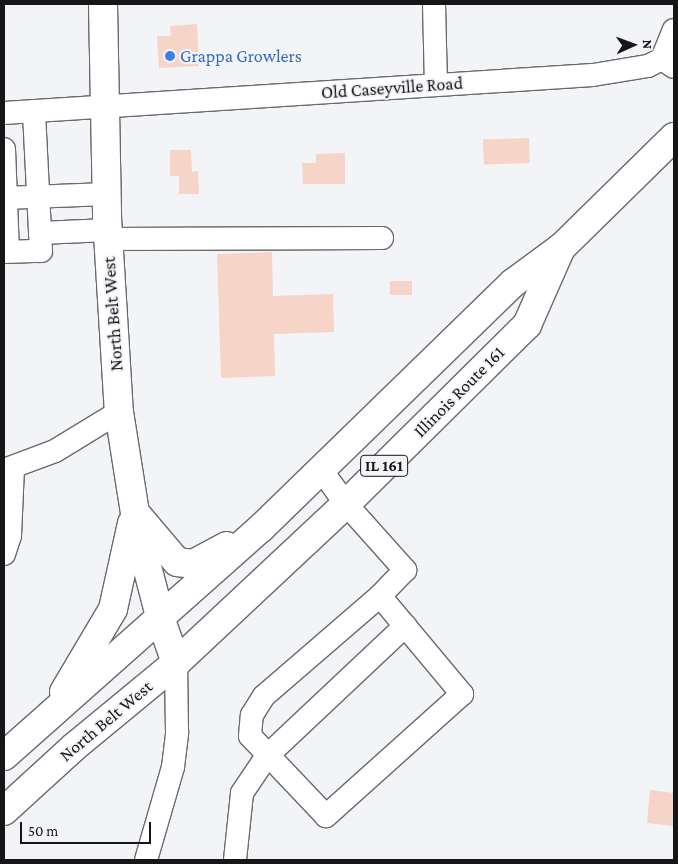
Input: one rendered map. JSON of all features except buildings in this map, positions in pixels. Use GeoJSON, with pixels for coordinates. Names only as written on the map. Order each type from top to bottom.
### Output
{"type":"FeatureCollection","features":[{"type":"Feature","properties":{"kind":"main road","name":"North Belt West"},"geometry":{"type":"LineString","coordinates":[[4,811],[74,747],[176,663],[160,620],[134,512],[119,412],[108,235],[103,4]]}},
{"type":"Feature","properties":{"kind":"main road","name":"Illinois Route 161"},"geometry":{"type":"LineString","coordinates":[[160,620],[322,471],[513,283],[562,247],[674,137]]}},
{"type":"Feature","properties":{"kind":"main road","name":"Illinois Route 161"},"geometry":{"type":"LineString","coordinates":[[176,663],[346,504],[527,325],[562,247]]}},
{"type":"Feature","properties":{"kind":"main road"},"geometry":{"type":"LineString","coordinates":[[134,512],[167,553],[177,562],[193,564],[261,528]]}},
{"type":"Feature","properties":{"kind":"main road"},"geometry":{"type":"LineString","coordinates":[[46,720],[92,648],[113,609],[134,512]]}},
{"type":"Feature","properties":{"kind":"main road","name":"IL 161"},"geometry":{"type":"LineString","coordinates":[[4,756],[160,620]]}},
{"type":"Feature","properties":{"kind":"street"},"geometry":{"type":"LineString","coordinates":[[434,4],[436,85]]}},
{"type":"Feature","properties":{"kind":"street"},"geometry":{"type":"LineString","coordinates":[[668,63],[674,30]]}},
{"type":"Feature","properties":{"kind":"street","name":"Old Caseyville Road"},"geometry":{"type":"LineString","coordinates":[[4,113],[593,75],[668,63]]}},
{"type":"Feature","properties":{"kind":"street"},"geometry":{"type":"LineString","coordinates":[[4,150],[6,251],[41,250],[34,111]]}},
{"type":"Feature","properties":{"kind":"street"},"geometry":{"type":"LineString","coordinates":[[5,198],[107,194]]}},
{"type":"Feature","properties":{"kind":"street"},"geometry":{"type":"LineString","coordinates":[[40,233],[382,238]]}},
{"type":"Feature","properties":{"kind":"street"},"geometry":{"type":"LineString","coordinates":[[6,541],[8,468],[55,451],[119,412]]}},
{"type":"Feature","properties":{"kind":"street"},"geometry":{"type":"LineString","coordinates":[[322,471],[346,504],[405,570],[380,596],[264,696],[252,715],[250,736],[326,816],[462,694],[380,596]]}},
{"type":"Feature","properties":{"kind":"street"},"geometry":{"type":"LineString","coordinates":[[235,860],[242,793],[268,756],[405,626]]}},
{"type":"Feature","properties":{"kind":"street"},"geometry":{"type":"LineString","coordinates":[[146,860],[173,767],[177,732],[176,663]]}},
{"type":"Feature","properties":{"kind":"place","name":"Grappa Growlers"},"geometry":{"type":"Point","coordinates":[170,56]}}]}
